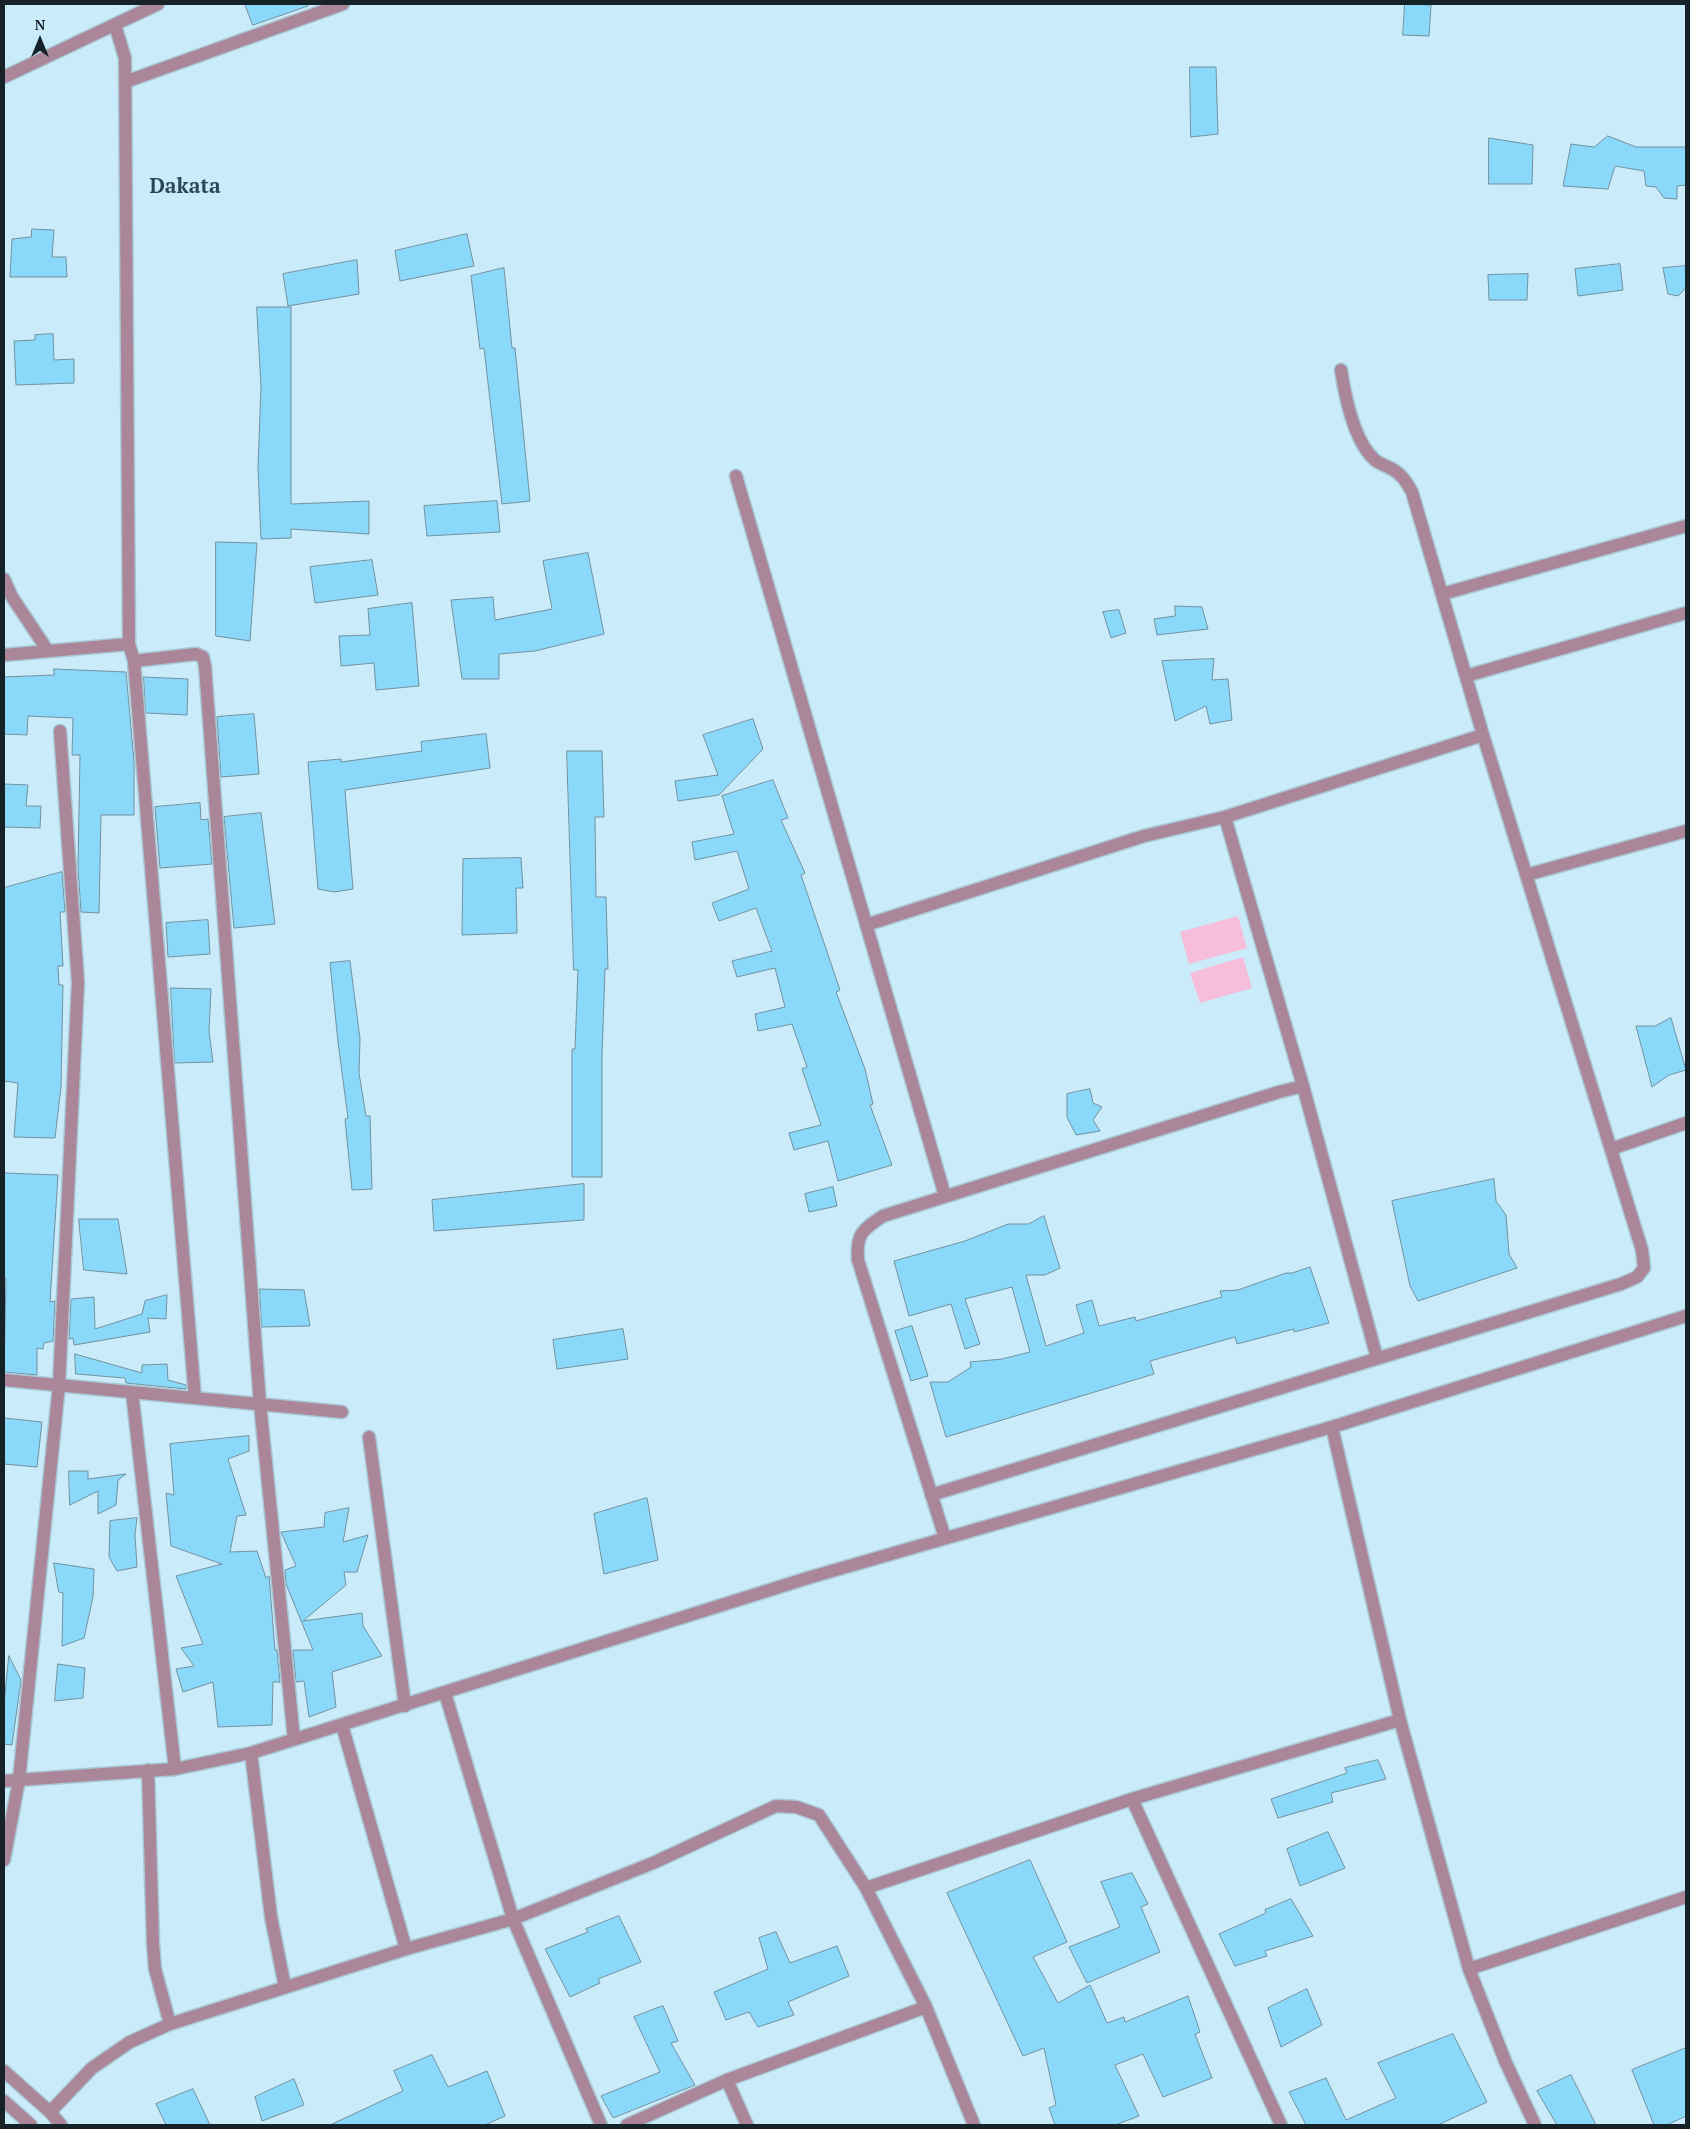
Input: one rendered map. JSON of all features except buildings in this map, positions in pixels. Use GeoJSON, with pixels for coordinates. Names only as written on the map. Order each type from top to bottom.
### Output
{"type":"FeatureCollection","features":[{"type":"Feature","properties":{"kind":"street"},"geometry":{"type":"LineString","coordinates":[[4,77],[158,4]]}},
{"type":"Feature","properties":{"kind":"street"},"geometry":{"type":"LineString","coordinates":[[125,82],[343,4]]}},
{"type":"Feature","properties":{"kind":"street"},"geometry":{"type":"LineString","coordinates":[[114,25],[125,58],[129,644],[134,660],[195,1398]]}},
{"type":"Feature","properties":{"kind":"street"},"geometry":{"type":"LineString","coordinates":[[931,1495],[1621,1284],[1637,1277],[1644,1268],[1642,1250],[1483,735],[1412,492],[1405,480],[1394,470],[1375,461],[1366,449],[1348,410],[1341,370]]}},
{"type":"Feature","properties":{"kind":"street"},"geometry":{"type":"LineString","coordinates":[[736,476],[945,1196]]}},
{"type":"Feature","properties":{"kind":"street"},"geometry":{"type":"LineString","coordinates":[[1442,594],[1686,526]]}},
{"type":"Feature","properties":{"kind":"street"},"geometry":{"type":"LineString","coordinates":[[4,579],[12,598],[48,651]]}},
{"type":"Feature","properties":{"kind":"street"},"geometry":{"type":"LineString","coordinates":[[1466,676],[1686,613]]}},
{"type":"Feature","properties":{"kind":"street"},"geometry":{"type":"LineString","coordinates":[[4,655],[129,644]]}},
{"type":"Feature","properties":{"kind":"street"},"geometry":{"type":"LineString","coordinates":[[134,660],[196,654],[203,658],[205,666],[260,1404],[294,1740]]}},
{"type":"Feature","properties":{"kind":"street"},"geometry":{"type":"LineString","coordinates":[[4,1860],[19,1780],[59,1385],[78,982],[60,731]]}},
{"type":"Feature","properties":{"kind":"street"},"geometry":{"type":"LineString","coordinates":[[866,925],[1144,836],[1226,817],[1483,735]]}},
{"type":"Feature","properties":{"kind":"street"},"geometry":{"type":"LineString","coordinates":[[1226,817],[1303,1086],[1377,1358]]}},
{"type":"Feature","properties":{"kind":"street"},"geometry":{"type":"LineString","coordinates":[[1526,875],[1686,831]]}},
{"type":"Feature","properties":{"kind":"street"},"geometry":{"type":"LineString","coordinates":[[945,1538],[858,1260],[857,1244],[864,1229],[883,1216],[1303,1086]]}},
{"type":"Feature","properties":{"kind":"street"},"geometry":{"type":"LineString","coordinates":[[1611,1149],[1686,1123]]}},
{"type":"Feature","properties":{"kind":"street"},"geometry":{"type":"LineString","coordinates":[[4,1781],[175,1769],[294,1740],[811,1577],[1332,1427],[1686,1316]]}},
{"type":"Feature","properties":{"kind":"street"},"geometry":{"type":"LineString","coordinates":[[4,1380],[342,1412]]}},
{"type":"Feature","properties":{"kind":"street"},"geometry":{"type":"LineString","coordinates":[[132,1392],[175,1769]]}},
{"type":"Feature","properties":{"kind":"street"},"geometry":{"type":"LineString","coordinates":[[1332,1427],[1400,1720],[1469,1970],[1506,2063],[1535,2125]]}},
{"type":"Feature","properties":{"kind":"street"},"geometry":{"type":"LineString","coordinates":[[369,1437],[405,1706]]}},
{"type":"Feature","properties":{"kind":"street"},"geometry":{"type":"LineString","coordinates":[[445,1693],[513,1919],[600,2125]]}},
{"type":"Feature","properties":{"kind":"street"},"geometry":{"type":"LineString","coordinates":[[866,1888],[1132,1800],[1400,1720]]}},
{"type":"Feature","properties":{"kind":"street"},"geometry":{"type":"LineString","coordinates":[[342,1725],[406,1949]]}},
{"type":"Feature","properties":{"kind":"street"},"geometry":{"type":"LineString","coordinates":[[250,1752],[271,1917],[285,1987]]}},
{"type":"Feature","properties":{"kind":"street"},"geometry":{"type":"LineString","coordinates":[[148,1770],[155,1969],[170,2024]]}},
{"type":"Feature","properties":{"kind":"street"},"geometry":{"type":"LineString","coordinates":[[1132,1800],[1282,2125]]}},
{"type":"Feature","properties":{"kind":"street"},"geometry":{"type":"LineString","coordinates":[[50,2112],[92,2068],[130,2042],[170,2024],[406,1949],[513,1919],[654,1863],[776,1806],[796,1806],[819,1815],[866,1888],[926,2007],[974,2125]]}},
{"type":"Feature","properties":{"kind":"street"},"geometry":{"type":"LineString","coordinates":[[1469,1970],[1686,1897]]}},
{"type":"Feature","properties":{"kind":"street"},"geometry":{"type":"LineString","coordinates":[[627,2125],[727,2080],[926,2007]]}},
{"type":"Feature","properties":{"kind":"street"},"geometry":{"type":"LineString","coordinates":[[4,2071],[50,2112],[61,2125]]}},
{"type":"Feature","properties":{"kind":"street"},"geometry":{"type":"LineString","coordinates":[[727,2080],[747,2125]]}},
{"type":"Feature","properties":{"kind":"street"},"geometry":{"type":"LineString","coordinates":[[4,2101],[31,2125]]}},
{"type":"Feature","properties":{"kind":"shaded area"},"geometry":{"type":"Polygon","coordinates":[[[1238,916],[1247,948],[1189,964],[1180,932],[1238,916]]]}},
{"type":"Feature","properties":{"kind":"shaded area"},"geometry":{"type":"Polygon","coordinates":[[[1243,957],[1252,988],[1200,1003],[1190,973],[1243,957]]]}},
{"type":"Feature","properties":{"kind":"district","name":"Dakata"},"geometry":{"type":"Point","coordinates":[185,187]}}]}
